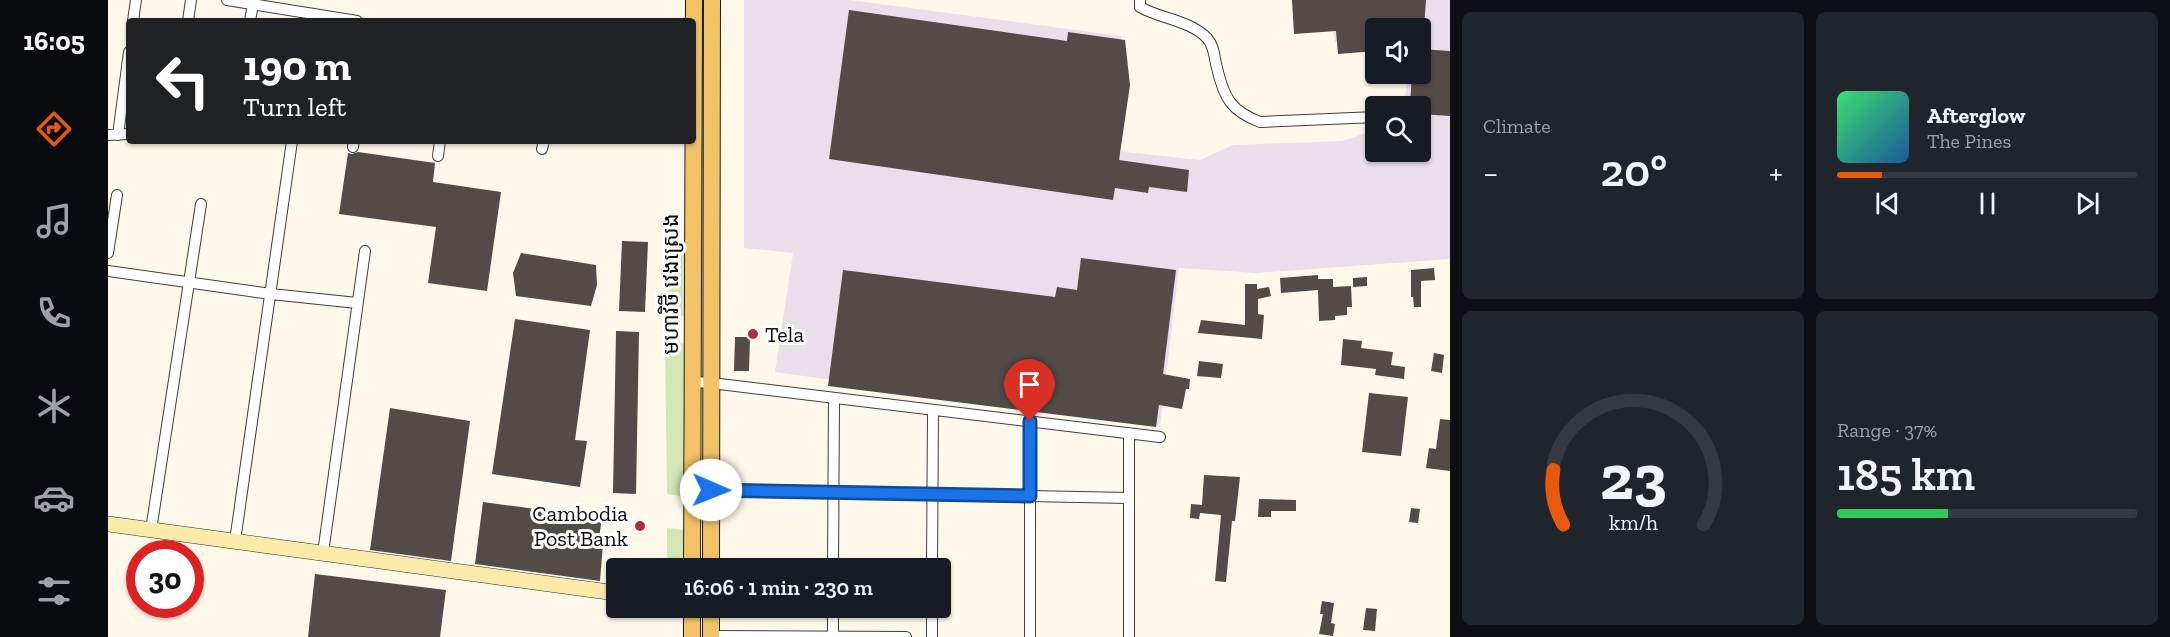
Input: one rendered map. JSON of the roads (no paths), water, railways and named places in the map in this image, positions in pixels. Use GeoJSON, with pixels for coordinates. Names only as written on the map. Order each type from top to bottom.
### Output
{"type":"FeatureCollection","features":[{"type":"Feature","properties":{"kind":"main road","name":"មហាវិថី វេងស្រេង"},"geometry":{"type":"LineString","coordinates":[[694,0],[694,18]]}},
{"type":"Feature","properties":{"kind":"main road","name":"មហាវិថី វេងស្រេង"},"geometry":{"type":"LineString","coordinates":[[711,558],[712,0]]}},
{"type":"Feature","properties":{"kind":"main road","name":"មហាវិថី វេងស្រេង"},"geometry":{"type":"LineString","coordinates":[[692,558],[693,144]]}},
{"type":"Feature","properties":{"kind":"main road"},"geometry":{"type":"LineString","coordinates":[[693,189],[712,188]]}},
{"type":"Feature","properties":{"kind":"main road"},"geometry":{"type":"LineString","coordinates":[[692,618],[692,637]]}},
{"type":"Feature","properties":{"kind":"main road"},"geometry":{"type":"LineString","coordinates":[[711,618],[711,636]]}},
{"type":"Feature","properties":{"kind":"street"},"geometry":{"type":"LineString","coordinates":[[133,18],[136,0]]}},
{"type":"Feature","properties":{"kind":"street"},"geometry":{"type":"LineString","coordinates":[[188,18],[191,0]]}},
{"type":"Feature","properties":{"kind":"street"},"geometry":{"type":"LineString","coordinates":[[227,0],[310,17]]}},
{"type":"Feature","properties":{"kind":"street"},"geometry":{"type":"LineString","coordinates":[[1140,0],[1140,7],[1189,25],[1208,39],[1215,53],[1224,95],[1245,116],[1260,122],[1365,117]]}},
{"type":"Feature","properties":{"kind":"street"},"geometry":{"type":"LineString","coordinates":[[251,18],[253,4]]}},
{"type":"Feature","properties":{"kind":"street"},"geometry":{"type":"LineString","coordinates":[[118,135],[126,75]]}},
{"type":"Feature","properties":{"kind":"street"},"geometry":{"type":"LineString","coordinates":[[235,541],[292,144]]}},
{"type":"Feature","properties":{"kind":"street"},"geometry":{"type":"LineString","coordinates":[[438,156],[440,144]]}},
{"type":"Feature","properties":{"kind":"street"},"geometry":{"type":"LineString","coordinates":[[108,252],[117,195]]}},
{"type":"Feature","properties":{"kind":"street"},"geometry":{"type":"LineString","coordinates":[[151,530],[201,204]]}},
{"type":"Feature","properties":{"kind":"street"},"geometry":{"type":"LineString","coordinates":[[323,553],[364,251]]}},
{"type":"Feature","properties":{"kind":"street"},"geometry":{"type":"LineString","coordinates":[[108,271],[271,294],[357,303]]}},
{"type":"Feature","properties":{"kind":"street"},"geometry":{"type":"LineString","coordinates":[[693,382],[1160,437]]}},
{"type":"Feature","properties":{"kind":"street"},"geometry":{"type":"LineString","coordinates":[[833,558],[834,398]]}},
{"type":"Feature","properties":{"kind":"street"},"geometry":{"type":"LineString","coordinates":[[932,558],[933,410]]}},
{"type":"Feature","properties":{"kind":"street"},"geometry":{"type":"LineString","coordinates":[[1030,421],[1030,637]]}},
{"type":"Feature","properties":{"kind":"street"},"geometry":{"type":"LineString","coordinates":[[1129,433],[1129,637]]}},
{"type":"Feature","properties":{"kind":"street"},"geometry":{"type":"LineString","coordinates":[[711,490],[1129,498]]}},
{"type":"Feature","properties":{"kind":"street"},"geometry":{"type":"LineString","coordinates":[[108,524],[606,592]]}},
{"type":"Feature","properties":{"kind":"street"},"geometry":{"type":"LineString","coordinates":[[833,618],[833,636]]}},
{"type":"Feature","properties":{"kind":"street"},"geometry":{"type":"LineString","coordinates":[[932,618],[932,637]]}},
{"type":"Feature","properties":{"kind":"street"},"geometry":{"type":"LineString","coordinates":[[711,636],[906,637]]}},
{"type":"Feature","properties":{"kind":"place","name":"Tela"},"geometry":{"type":"Point","coordinates":[753,334]}},
{"type":"Feature","properties":{"kind":"place","name":"Cambodia Post Bank"},"geometry":{"type":"Point","coordinates":[640,526]}}]}
